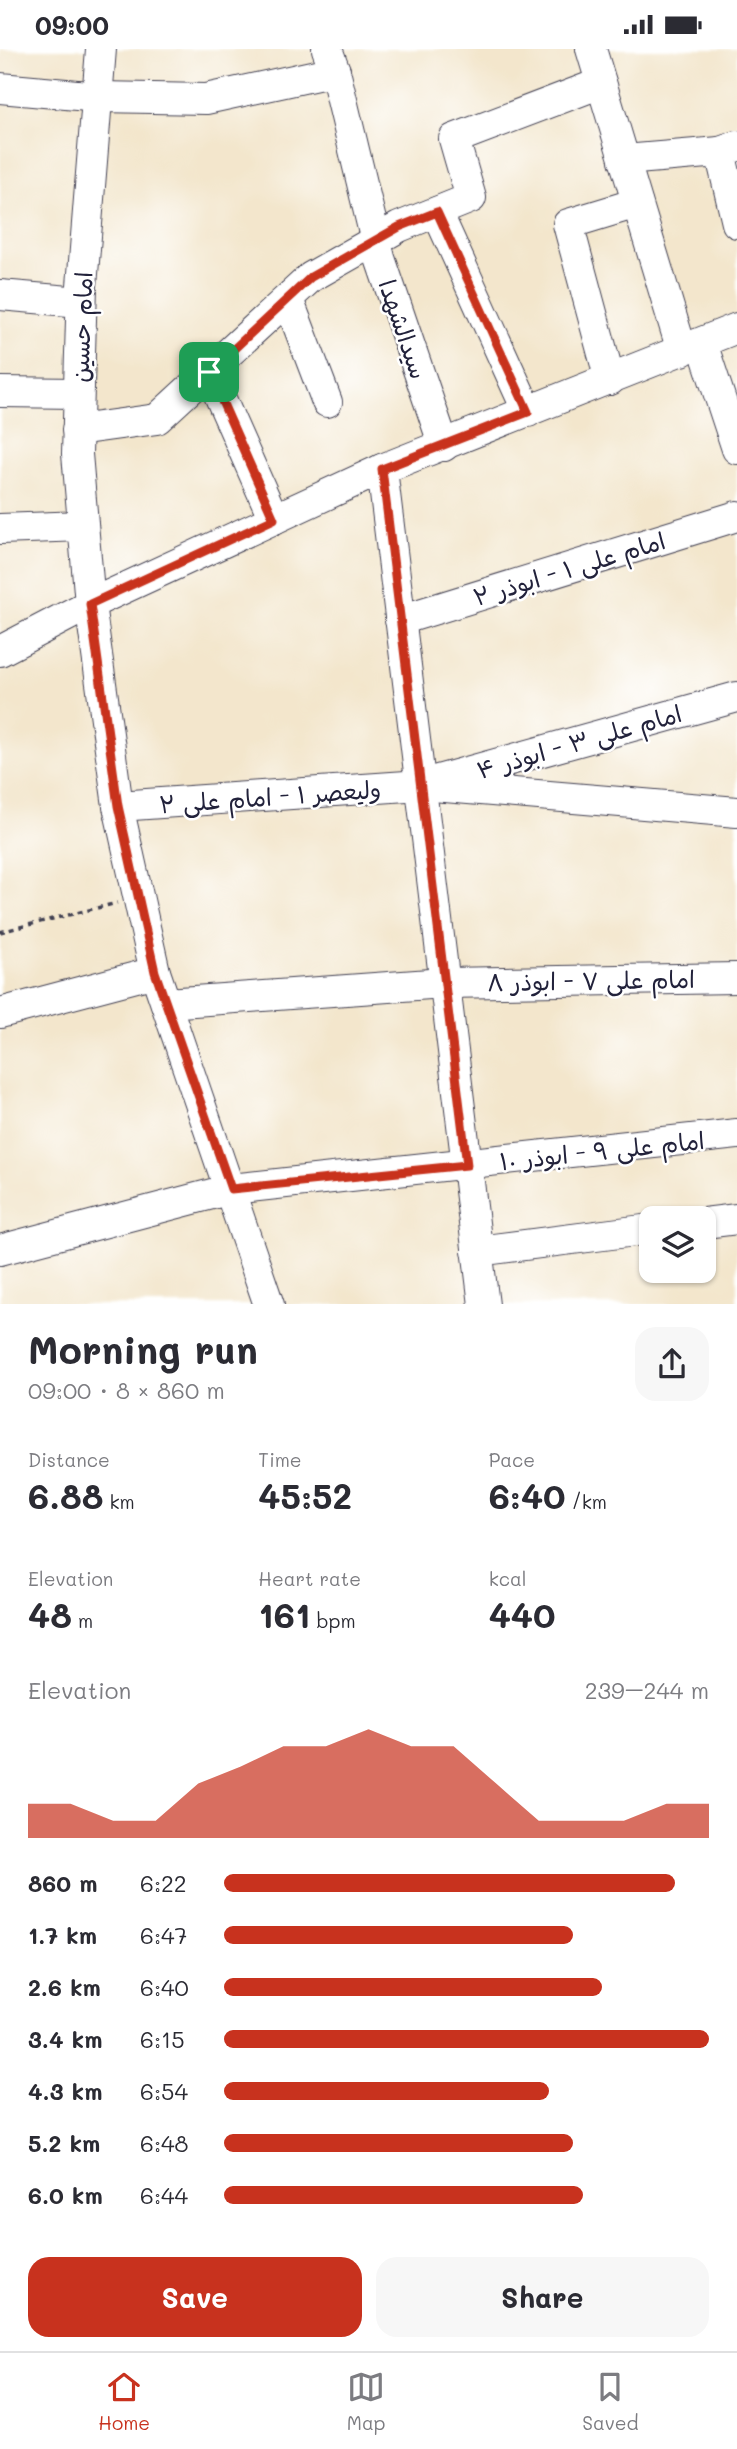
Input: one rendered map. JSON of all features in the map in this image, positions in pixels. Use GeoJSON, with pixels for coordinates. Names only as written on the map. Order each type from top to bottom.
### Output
{"type":"FeatureCollection","features":[{"type":"Feature","properties":{"kind":"street","name":"امام حسین"},"geometry":{"type":"LineString","coordinates":[[101,49],[81,302],[78,393],[77,454],[90,604],[118,806],[155,972],[269,1304]]}},
{"type":"Feature","properties":{"kind":"street"},"geometry":{"type":"LineString","coordinates":[[591,49],[637,203],[692,347],[737,449]]}},
{"type":"Feature","properties":{"kind":"street"},"geometry":{"type":"LineString","coordinates":[[0,88],[99,97],[206,99],[331,60]]}},
{"type":"Feature","properties":{"kind":"street","name":"سیدالشهدا"},"geometry":{"type":"LineString","coordinates":[[331,60],[376,240],[444,446]]}},
{"type":"Feature","properties":{"kind":"street"},"geometry":{"type":"LineString","coordinates":[[78,430],[157,419],[311,277],[399,227],[471,198],[454,139],[601,83]]}},
{"type":"Feature","properties":{"kind":"street"},"geometry":{"type":"LineString","coordinates":[[624,160],[729,149],[737,223]]}},
{"type":"Feature","properties":{"kind":"street"},"geometry":{"type":"LineString","coordinates":[[610,380],[568,224],[637,203]]}},
{"type":"Feature","properties":{"kind":"street"},"geometry":{"type":"LineString","coordinates":[[437,212],[528,412]]}},
{"type":"Feature","properties":{"kind":"street"},"geometry":{"type":"LineString","coordinates":[[0,295],[81,302]]}},
{"type":"Feature","properties":{"kind":"street"},"geometry":{"type":"LineString","coordinates":[[288,299],[327,402]]}},
{"type":"Feature","properties":{"kind":"street"},"geometry":{"type":"LineString","coordinates":[[0,650],[90,604],[382,469],[737,328]]}},
{"type":"Feature","properties":{"kind":"street"},"geometry":{"type":"LineString","coordinates":[[209,372],[274,519]]}},
{"type":"Feature","properties":{"kind":"street"},"geometry":{"type":"LineString","coordinates":[[0,392],[78,393]]}},
{"type":"Feature","properties":{"kind":"street"},"geometry":{"type":"LineString","coordinates":[[382,469],[484,1304]]}},
{"type":"Feature","properties":{"kind":"street","name":"امام علی ۱ - ابوذر ۲"},"geometry":{"type":"LineString","coordinates":[[400,620],[737,516]]}},
{"type":"Feature","properties":{"kind":"street"},"geometry":{"type":"LineString","coordinates":[[0,529],[83,526]]}},
{"type":"Feature","properties":{"kind":"street","name":"امام علی ۳ - ابوذر ۴"},"geometry":{"type":"LineString","coordinates":[[421,785],[737,697]]}},
{"type":"Feature","properties":{"kind":"street"},"geometry":{"type":"LineString","coordinates":[[421,785],[737,812]]}},
{"type":"Feature","properties":{"kind":"street","name":"ولیعصر ۱ - امام علی ۲"},"geometry":{"type":"LineString","coordinates":[[118,806],[421,785]]}},
{"type":"Feature","properties":{"kind":"street"},"geometry":{"type":"LineString","coordinates":[[0,1013],[155,972]]}},
{"type":"Feature","properties":{"kind":"street","name":"امام علی ۷ - ابوذر ۸"},"geometry":{"type":"LineString","coordinates":[[166,1003],[444,983],[737,978]]}},
{"type":"Feature","properties":{"kind":"street","name":"امام علی ۹ - ابوذر ۱۰"},"geometry":{"type":"LineString","coordinates":[[0,1250],[231,1189],[737,1134]]}},
{"type":"Feature","properties":{"kind":"street"},"geometry":{"type":"LineString","coordinates":[[716,1222],[737,1219]]}},
{"type":"Feature","properties":{"kind":"street"},"geometry":{"type":"LineString","coordinates":[[477,1251],[639,1231]]}},
{"type":"Feature","properties":{"kind":"path"},"geometry":{"type":"LineString","coordinates":[[0,932],[139,898]]}},
{"type":"Feature","properties":{"kind":"route"},"geometry":{"type":"LineString","coordinates":[[437,212],[528,412],[382,469],[467,1165],[231,1189],[155,972],[118,806],[90,604],[274,519],[209,372],[311,277],[399,227],[437,212]]}}]}
